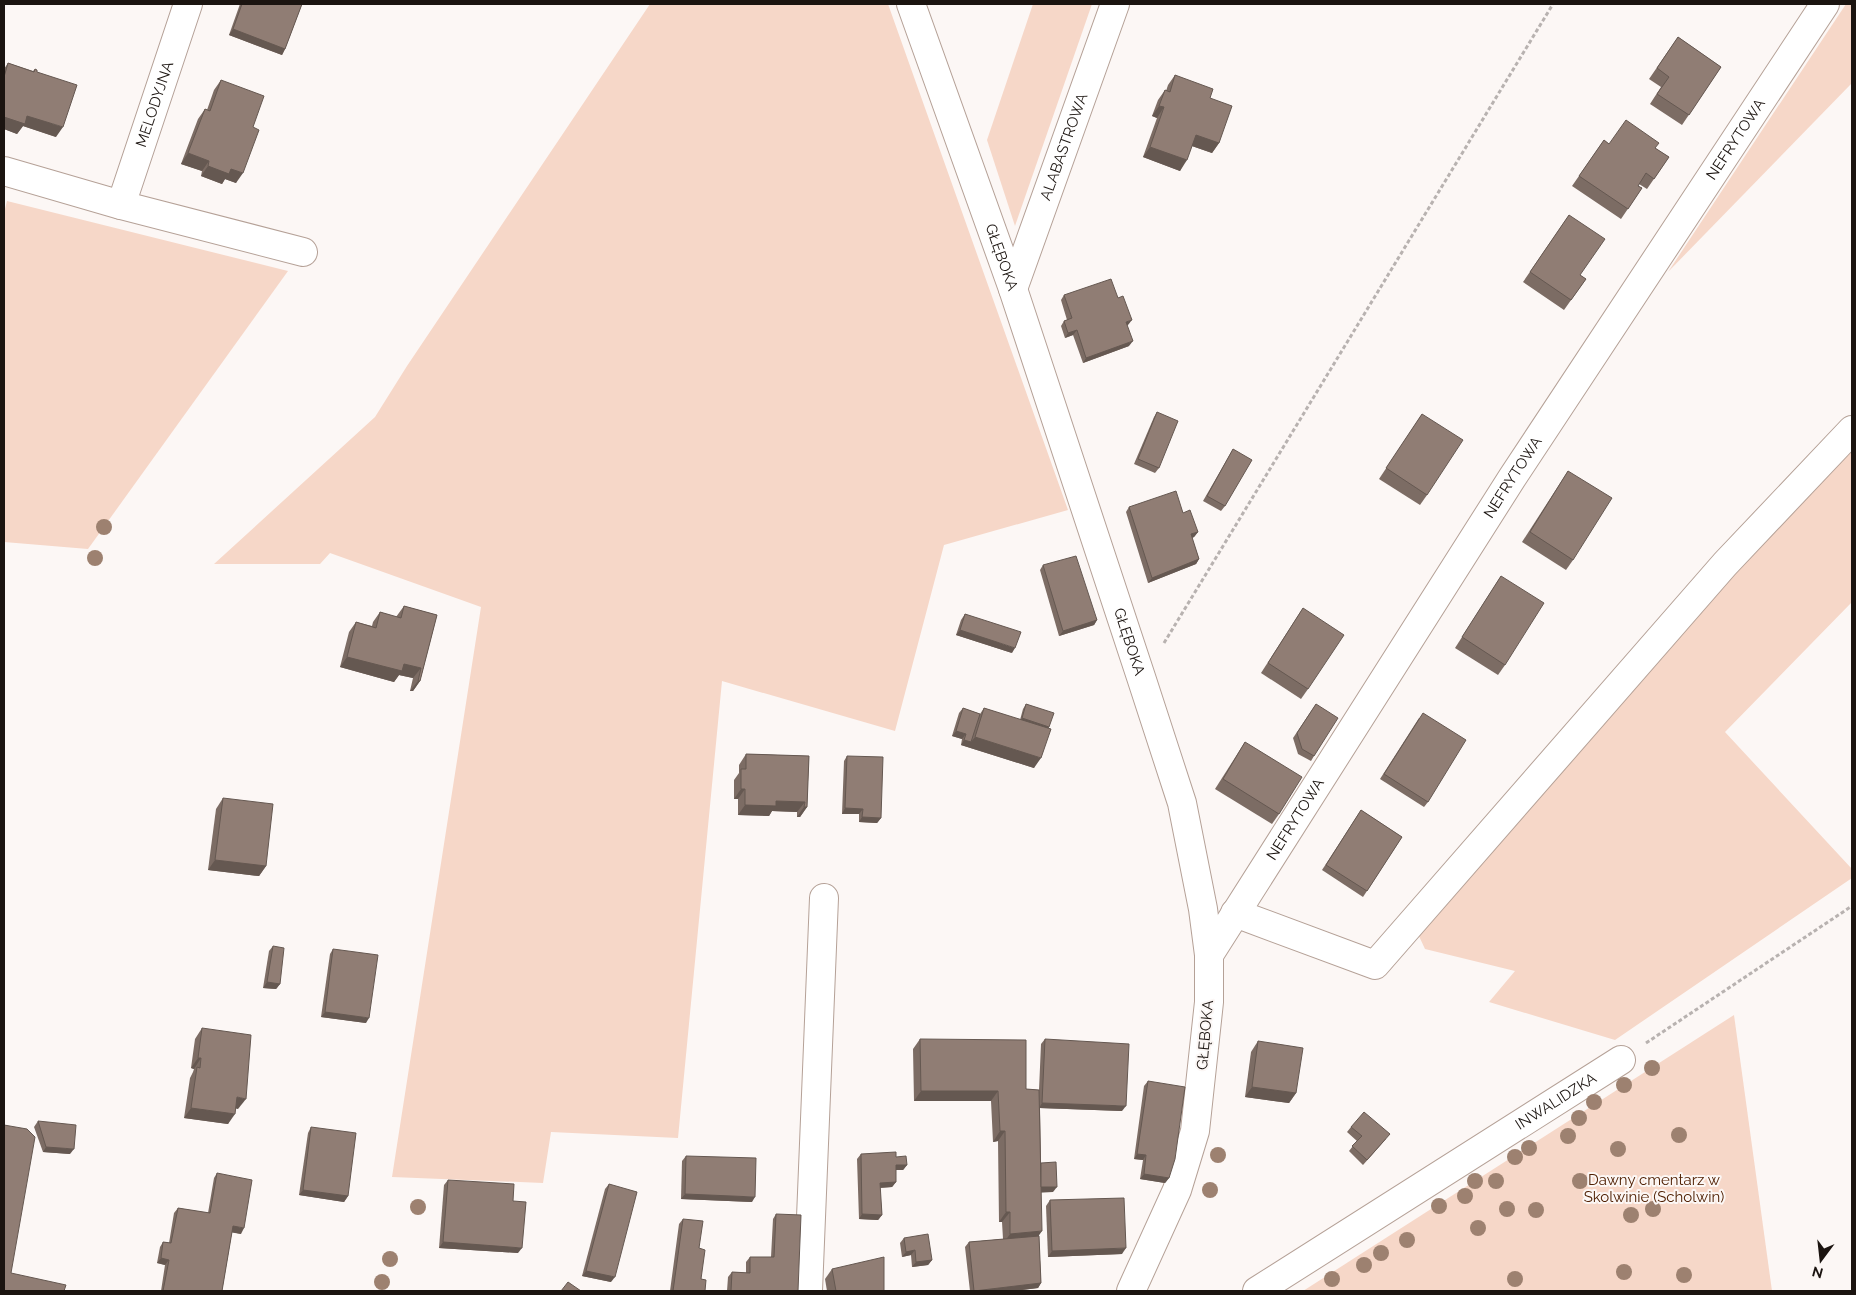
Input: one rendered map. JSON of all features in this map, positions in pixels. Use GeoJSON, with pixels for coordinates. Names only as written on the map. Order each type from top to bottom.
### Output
{"type":"FeatureCollection","features":[{"type":"Feature","properties":{"kind":"street","name":"MELODYJNA"},"geometry":{"type":"LineString","coordinates":[[121,205],[188,4]]}},
{"type":"Feature","properties":{"kind":"street","name":"GŁĘBOKA"},"geometry":{"type":"LineString","coordinates":[[911,4],[1013,289],[1182,803],[1204,909],[1209,955],[1209,1002],[1195,1131],[1177,1190],[1131,1291]]}},
{"type":"Feature","properties":{"kind":"street","name":"ALABASTROWA"},"geometry":{"type":"LineString","coordinates":[[1013,289],[1115,4]]}},
{"type":"Feature","properties":{"kind":"street","name":"NEFRYTOWA"},"geometry":{"type":"LineString","coordinates":[[1209,955],[1512,478],[1825,4]]}},
{"type":"Feature","properties":{"kind":"street"},"geometry":{"type":"LineString","coordinates":[[4,171],[121,205],[303,252]]}},
{"type":"Feature","properties":{"kind":"street"},"geometry":{"type":"LineString","coordinates":[[1235,913],[1374,965],[1726,564],[1852,430]]}},
{"type":"Feature","properties":{"kind":"street"},"geometry":{"type":"LineString","coordinates":[[808,1291],[824,898]]}},
{"type":"Feature","properties":{"kind":"street","name":"INWALIDZKA"},"geometry":{"type":"LineString","coordinates":[[1257,1291],[1621,1060]]}},
{"type":"Feature","properties":{"kind":"path"},"geometry":{"type":"LineString","coordinates":[[1141,677],[1553,4]]}},
{"type":"Feature","properties":{"kind":"path"},"geometry":{"type":"LineString","coordinates":[[1621,1060],[1852,906]]}},
{"type":"Feature","properties":{"kind":"green space"},"geometry":{"type":"Polygon","coordinates":[[[650,4],[888,4],[1068,510],[944,545],[895,731],[722,681],[678,1138],[551,1132],[543,1183],[392,1177],[481,607],[330,553],[320,564],[214,564],[375,417],[407,366],[650,4]]]}},
{"type":"Feature","properties":{"kind":"green space"},"geometry":{"type":"Polygon","coordinates":[[[1033,4],[1092,4],[1015,226],[987,140],[1033,4]]]}},
{"type":"Feature","properties":{"kind":"green space"},"geometry":{"type":"Polygon","coordinates":[[[1846,4],[1852,4],[1852,83],[1668,272],[1846,4]]]}},
{"type":"Feature","properties":{"kind":"green space"},"geometry":{"type":"Polygon","coordinates":[[[7,201],[288,271],[88,549],[4,542],[4,213],[7,201]]]}},
{"type":"Feature","properties":{"kind":"green space"},"geometry":{"type":"Polygon","coordinates":[[[1852,451],[1852,602],[1725,732],[1852,869],[1852,878],[1615,1040],[1489,1002],[1515,971],[1425,949],[1418,934],[1742,564],[1852,451]]]}},
{"type":"Feature","properties":{"kind":"green space","name":"Dawny cmentarz w Skolwinie (Scholwin)"},"geometry":{"type":"Polygon","coordinates":[[[1734,1015],[1772,1291],[1303,1291],[1734,1015]]]}},
{"type":"Feature","properties":{"kind":"building"},"geometry":{"type":"Polygon","coordinates":[[[242,4],[302,4],[285,49],[233,29],[242,4]]]}},
{"type":"Feature","properties":{"kind":"building"},"geometry":{"type":"Polygon","coordinates":[[[1678,37],[1721,67],[1689,115],[1657,94],[1669,77],[1657,68],[1678,37]]]}},
{"type":"Feature","properties":{"kind":"building"},"geometry":{"type":"Polygon","coordinates":[[[8,63],[34,72],[35,69],[37,72],[77,85],[63,127],[27,116],[25,124],[4,117],[4,77],[8,63]]]}},
{"type":"Feature","properties":{"kind":"building"},"geometry":{"type":"Polygon","coordinates":[[[1175,75],[1213,89],[1210,98],[1232,106],[1219,143],[1196,135],[1187,160],[1150,147],[1164,107],[1159,106],[1165,90],[1170,92],[1175,75]]]}},
{"type":"Feature","properties":{"kind":"building"},"geometry":{"type":"Polygon","coordinates":[[[221,80],[264,96],[253,127],[259,130],[243,173],[231,169],[229,174],[208,166],[209,161],[188,153],[205,109],[210,111],[221,80]]]}},
{"type":"Feature","properties":{"kind":"building"},"geometry":{"type":"Polygon","coordinates":[[[1626,120],[1659,143],[1655,148],[1669,157],[1654,179],[1646,173],[1638,186],[1642,188],[1628,209],[1579,176],[1604,140],[1609,144],[1626,120]]]}},
{"type":"Feature","properties":{"kind":"building"},"geometry":{"type":"Polygon","coordinates":[[[1569,215],[1605,239],[1580,275],[1586,279],[1571,300],[1530,272],[1569,215]]]}},
{"type":"Feature","properties":{"kind":"building"},"geometry":{"type":"Polygon","coordinates":[[[1111,279],[1118,298],[1123,296],[1132,320],[1126,322],[1133,341],[1086,358],[1077,330],[1068,333],[1064,321],[1072,318],[1064,295],[1111,279]]]}},
{"type":"Feature","properties":{"kind":"building"},"geometry":{"type":"Polygon","coordinates":[[[1157,412],[1178,421],[1159,468],[1138,459],[1157,412]]]}},
{"type":"Feature","properties":{"kind":"building"},"geometry":{"type":"Polygon","coordinates":[[[1422,414],[1463,440],[1427,495],[1386,468],[1422,414]]]}},
{"type":"Feature","properties":{"kind":"building"},"geometry":{"type":"Polygon","coordinates":[[[1233,449],[1252,460],[1225,506],[1207,496],[1233,449]]]}},
{"type":"Feature","properties":{"kind":"building"},"geometry":{"type":"Polygon","coordinates":[[[1568,471],[1612,498],[1573,560],[1530,532],[1568,471]]]}},
{"type":"Feature","properties":{"kind":"building"},"geometry":{"type":"Polygon","coordinates":[[[1176,491],[1183,513],[1190,510],[1198,532],[1191,534],[1199,559],[1152,578],[1129,507],[1176,491]]]}},
{"type":"Feature","properties":{"kind":"building"},"geometry":{"type":"Polygon","coordinates":[[[1076,556],[1097,620],[1063,631],[1043,565],[1076,556]]]}},
{"type":"Feature","properties":{"kind":"building"},"geometry":{"type":"Polygon","coordinates":[[[1501,576],[1544,603],[1505,665],[1462,637],[1501,576]]]}},
{"type":"Feature","properties":{"kind":"building"},"geometry":{"type":"Polygon","coordinates":[[[404,606],[437,615],[420,681],[418,681],[421,668],[404,664],[402,671],[347,657],[356,622],[376,628],[380,612],[401,618],[404,606]]]}},
{"type":"Feature","properties":{"kind":"building"},"geometry":{"type":"Polygon","coordinates":[[[1303,608],[1344,635],[1308,689],[1268,663],[1303,608]]]}},
{"type":"Feature","properties":{"kind":"building"},"geometry":{"type":"Polygon","coordinates":[[[965,614],[1021,632],[1015,648],[960,630],[965,614]]]}},
{"type":"Feature","properties":{"kind":"building"},"geometry":{"type":"Polygon","coordinates":[[[1026,704],[1054,713],[1049,727],[1022,718],[1026,704]]]}},
{"type":"Feature","properties":{"kind":"building"},"geometry":{"type":"Polygon","coordinates":[[[1316,704],[1338,718],[1314,756],[1302,749],[1297,733],[1316,704]]]}},
{"type":"Feature","properties":{"kind":"building"},"geometry":{"type":"Polygon","coordinates":[[[963,708],[980,714],[971,742],[964,740],[966,734],[956,731],[963,708]]]}},
{"type":"Feature","properties":{"kind":"building"},"geometry":{"type":"Polygon","coordinates":[[[984,708],[1051,729],[1041,758],[975,737],[984,708]]]}},
{"type":"Feature","properties":{"kind":"building"},"geometry":{"type":"Polygon","coordinates":[[[1423,713],[1466,740],[1428,802],[1384,774],[1423,713]]]}},
{"type":"Feature","properties":{"kind":"building"},"geometry":{"type":"Polygon","coordinates":[[[1245,742],[1302,777],[1279,814],[1223,779],[1245,742]]]}},
{"type":"Feature","properties":{"kind":"building"},"geometry":{"type":"Polygon","coordinates":[[[746,754],[809,756],[807,807],[804,807],[805,802],[776,801],[776,806],[745,805],[745,789],[741,789],[741,769],[746,769],[746,754]]]}},
{"type":"Feature","properties":{"kind":"building"},"geometry":{"type":"Polygon","coordinates":[[[847,756],[883,757],[881,818],[862,817],[863,809],[845,808],[847,756]]]}},
{"type":"Feature","properties":{"kind":"building"},"geometry":{"type":"Polygon","coordinates":[[[223,798],[273,804],[266,866],[215,860],[223,798]]]}},
{"type":"Feature","properties":{"kind":"building"},"geometry":{"type":"Polygon","coordinates":[[[1361,810],[1402,837],[1367,891],[1326,865],[1361,810]]]}},
{"type":"Feature","properties":{"kind":"building"},"geometry":{"type":"Polygon","coordinates":[[[273,946],[284,948],[280,984],[267,982],[273,946]]]}},
{"type":"Feature","properties":{"kind":"building"},"geometry":{"type":"Polygon","coordinates":[[[333,949],[378,955],[369,1018],[325,1012],[333,949]]]}},
{"type":"Feature","properties":{"kind":"building"},"geometry":{"type":"Polygon","coordinates":[[[202,1028],[251,1035],[246,1099],[237,1097],[235,1114],[191,1108],[197,1067],[200,1068],[201,1058],[198,1058],[202,1028]]]}},
{"type":"Feature","properties":{"kind":"building"},"geometry":{"type":"Polygon","coordinates":[[[920,1039],[1026,1040],[1026,1089],[1039,1090],[1042,1231],[1010,1234],[1010,1212],[1006,1212],[1005,1131],[1000,1131],[998,1091],[921,1091],[920,1039]]]}},
{"type":"Feature","properties":{"kind":"building"},"geometry":{"type":"Polygon","coordinates":[[[1045,1039],[1129,1044],[1126,1106],[1042,1103],[1045,1039]]]}},
{"type":"Feature","properties":{"kind":"building"},"geometry":{"type":"Polygon","coordinates":[[[1258,1041],[1303,1048],[1296,1093],[1252,1087],[1258,1041]]]}},
{"type":"Feature","properties":{"kind":"building"},"geometry":{"type":"Polygon","coordinates":[[[1148,1081],[1185,1087],[1175,1159],[1169,1178],[1144,1174],[1146,1155],[1137,1154],[1148,1081]]]}},
{"type":"Feature","properties":{"kind":"building"},"geometry":{"type":"Polygon","coordinates":[[[1364,1112],[1390,1134],[1367,1160],[1352,1146],[1362,1136],[1351,1127],[1364,1112]]]}},
{"type":"Feature","properties":{"kind":"building"},"geometry":{"type":"Polygon","coordinates":[[[38,1121],[76,1125],[74,1149],[46,1147],[38,1121]]]}},
{"type":"Feature","properties":{"kind":"building"},"geometry":{"type":"Polygon","coordinates":[[[4,1125],[27,1129],[35,1137],[11,1273],[66,1285],[64,1291],[4,1291],[4,1125]]]}},
{"type":"Feature","properties":{"kind":"building"},"geometry":{"type":"Polygon","coordinates":[[[311,1127],[356,1133],[348,1196],[303,1190],[311,1127]]]}},
{"type":"Feature","properties":{"kind":"building"},"geometry":{"type":"Polygon","coordinates":[[[896,1152],[896,1157],[906,1156],[907,1165],[896,1165],[896,1182],[880,1183],[882,1215],[862,1214],[861,1154],[896,1152]]]}},
{"type":"Feature","properties":{"kind":"building"},"geometry":{"type":"Polygon","coordinates":[[[686,1156],[756,1158],[755,1197],[685,1194],[686,1156]]]}},
{"type":"Feature","properties":{"kind":"building"},"geometry":{"type":"Polygon","coordinates":[[[1056,1162],[1057,1187],[1041,1187],[1041,1163],[1056,1162]]]}},
{"type":"Feature","properties":{"kind":"building"},"geometry":{"type":"Polygon","coordinates":[[[217,1173],[252,1180],[244,1228],[233,1226],[222,1291],[163,1291],[169,1260],[161,1258],[163,1242],[171,1243],[178,1208],[210,1213],[217,1173]]]}},
{"type":"Feature","properties":{"kind":"building"},"geometry":{"type":"Polygon","coordinates":[[[448,1180],[514,1184],[513,1201],[526,1202],[522,1248],[443,1242],[448,1180]]]}},
{"type":"Feature","properties":{"kind":"building"},"geometry":{"type":"Polygon","coordinates":[[[609,1184],[637,1192],[615,1277],[586,1271],[609,1184]]]}},
{"type":"Feature","properties":{"kind":"building"},"geometry":{"type":"Polygon","coordinates":[[[1124,1198],[1126,1248],[1052,1251],[1050,1200],[1124,1198]]]}},
{"type":"Feature","properties":{"kind":"building"},"geometry":{"type":"Polygon","coordinates":[[[776,1214],[801,1215],[798,1291],[731,1291],[732,1272],[750,1273],[750,1257],[774,1257],[776,1214]]]}},
{"type":"Feature","properties":{"kind":"building"},"geometry":{"type":"Polygon","coordinates":[[[683,1219],[703,1221],[699,1248],[705,1250],[701,1279],[706,1280],[705,1291],[673,1291],[683,1219]]]}},
{"type":"Feature","properties":{"kind":"building"},"geometry":{"type":"Polygon","coordinates":[[[928,1234],[932,1260],[916,1262],[915,1250],[906,1252],[904,1238],[928,1234]]]}},
{"type":"Feature","properties":{"kind":"building"},"geometry":{"type":"Polygon","coordinates":[[[1039,1236],[1041,1283],[974,1291],[969,1242],[1039,1236]]]}},
{"type":"Feature","properties":{"kind":"building"},"geometry":{"type":"Polygon","coordinates":[[[884,1257],[884,1291],[836,1291],[832,1269],[884,1257]]]}},
{"type":"Feature","properties":{"kind":"building"},"geometry":{"type":"Polygon","coordinates":[[[568,1282],[581,1291],[561,1291],[568,1282]]]}}]}
